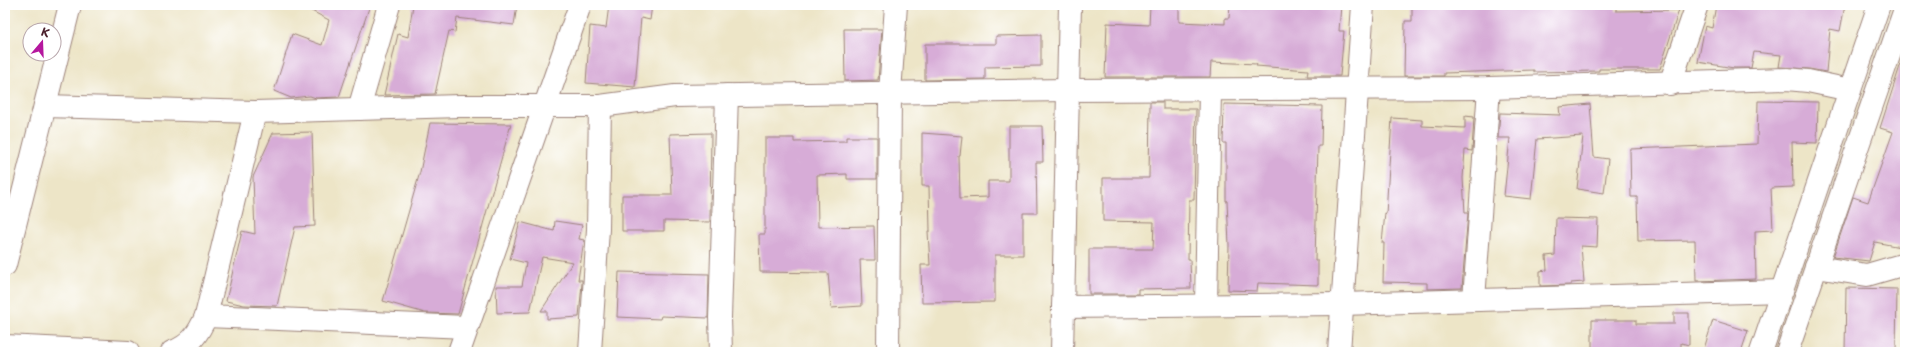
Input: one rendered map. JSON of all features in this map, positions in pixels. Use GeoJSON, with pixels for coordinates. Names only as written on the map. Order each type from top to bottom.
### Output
{"type":"FeatureCollection","features":[{"type":"Feature","properties":{"kind":"street"},"geometry":{"type":"LineString","coordinates":[[5,264],[70,5]]}},
{"type":"Feature","properties":{"kind":"street"},"geometry":{"type":"LineString","coordinates":[[359,109],[389,5]]}},
{"type":"Feature","properties":{"kind":"street"},"geometry":{"type":"LineString","coordinates":[[458,352],[580,5]]}},
{"type":"Feature","properties":{"kind":"street"},"geometry":{"type":"LineString","coordinates":[[888,352],[890,93],[896,5]]}},
{"type":"Feature","properties":{"kind":"street"},"geometry":{"type":"LineString","coordinates":[[1062,352],[1070,5]]}},
{"type":"Feature","properties":{"kind":"street"},"geometry":{"type":"LineString","coordinates":[[1339,352],[1341,304],[1364,5]]}},
{"type":"Feature","properties":{"kind":"street"},"geometry":{"type":"LineString","coordinates":[[1670,84],[1696,5]]}},
{"type":"Feature","properties":{"kind":"street"},"geometry":{"type":"LineString","coordinates":[[1761,352],[1879,5]]}},
{"type":"Feature","properties":{"kind":"street"},"geometry":{"type":"LineString","coordinates":[[1787,352],[1905,9]]}},
{"type":"Feature","properties":{"kind":"street"},"geometry":{"type":"LineString","coordinates":[[45,106],[255,112],[600,106],[675,96],[1068,90],[1489,88],[1670,84],[1787,79],[1820,83],[1850,90]]}},
{"type":"Feature","properties":{"kind":"street"},"geometry":{"type":"LineString","coordinates":[[1474,300],[1489,88]]}},
{"type":"Feature","properties":{"kind":"street"},"geometry":{"type":"LineString","coordinates":[[1206,305],[1210,90]]}},
{"type":"Feature","properties":{"kind":"street"},"geometry":{"type":"LineString","coordinates":[[721,352],[720,318],[727,95]]}},
{"type":"Feature","properties":{"kind":"street"},"geometry":{"type":"LineString","coordinates":[[590,352],[598,230],[600,106]]}},
{"type":"Feature","properties":{"kind":"street"},"geometry":{"type":"LineString","coordinates":[[172,352],[182,348],[196,335],[206,316],[255,112]]}},
{"type":"Feature","properties":{"kind":"street"},"geometry":{"type":"LineString","coordinates":[[1816,267],[1867,275],[1905,264]]}},
{"type":"Feature","properties":{"kind":"street"},"geometry":{"type":"LineString","coordinates":[[1063,307],[1341,304],[1782,291]]}},
{"type":"Feature","properties":{"kind":"street"},"geometry":{"type":"LineString","coordinates":[[206,316],[466,327]]}},
{"type":"Feature","properties":{"kind":"street"},"geometry":{"type":"LineString","coordinates":[[5,346],[128,352]]}},
{"type":"Feature","properties":{"kind":"building"},"geometry":{"type":"Polygon","coordinates":[[[300,5],[370,5],[339,97],[316,98],[310,96],[291,98],[274,91],[292,34],[322,45],[329,20],[300,5]]]}},
{"type":"Feature","properties":{"kind":"building"},"geometry":{"type":"Polygon","coordinates":[[[413,5],[517,5],[514,25],[457,18],[455,32],[449,31],[435,94],[384,95],[398,34],[408,37],[413,5]]]}},
{"type":"Feature","properties":{"kind":"building"},"geometry":{"type":"Polygon","coordinates":[[[609,5],[652,5],[650,20],[641,18],[635,87],[586,83],[590,26],[606,28],[609,5]]]}},
{"type":"Feature","properties":{"kind":"building"},"geometry":{"type":"Polygon","coordinates":[[[1150,5],[1179,5],[1179,22],[1225,24],[1225,18],[1229,18],[1230,5],[1341,5],[1339,31],[1344,31],[1340,76],[1307,76],[1308,70],[1256,66],[1257,64],[1211,62],[1210,77],[1105,77],[1107,23],[1149,25],[1150,5]]]}},
{"type":"Feature","properties":{"kind":"building"},"geometry":{"type":"Polygon","coordinates":[[[1412,5],[1616,5],[1616,11],[1679,10],[1660,69],[1599,69],[1599,71],[1534,72],[1534,70],[1444,73],[1444,76],[1404,76],[1405,21],[1412,21],[1412,5]]]}},
{"type":"Feature","properties":{"kind":"building"},"geometry":{"type":"Polygon","coordinates":[[[1716,5],[1845,5],[1840,31],[1830,29],[1826,72],[1779,67],[1781,55],[1754,52],[1751,68],[1734,68],[1698,62],[1705,26],[1712,28],[1716,5]]]}},
{"type":"Feature","properties":{"kind":"building"},"geometry":{"type":"Polygon","coordinates":[[[844,29],[882,29],[878,80],[845,81],[844,29]]]}},
{"type":"Feature","properties":{"kind":"building"},"geometry":{"type":"Polygon","coordinates":[[[1041,35],[1041,66],[985,67],[985,79],[925,80],[925,44],[996,44],[996,36],[1041,35]]]}},
{"type":"Feature","properties":{"kind":"building"},"geometry":{"type":"Polygon","coordinates":[[[1902,60],[1905,60],[1905,248],[1875,242],[1869,261],[1833,257],[1853,197],[1868,202],[1893,132],[1880,128],[1902,60]]]}},
{"type":"Feature","properties":{"kind":"building"},"geometry":{"type":"Polygon","coordinates":[[[1758,101],[1818,102],[1817,143],[1792,142],[1793,187],[1771,188],[1773,230],[1755,231],[1756,279],[1696,281],[1695,240],[1638,241],[1637,197],[1631,197],[1630,149],[1757,144],[1758,101]]]}},
{"type":"Feature","properties":{"kind":"building"},"geometry":{"type":"Polygon","coordinates":[[[1150,102],[1163,102],[1163,109],[1196,109],[1194,200],[1189,200],[1188,259],[1190,259],[1191,288],[1138,289],[1138,294],[1089,294],[1089,249],[1153,249],[1154,222],[1103,221],[1103,178],[1149,178],[1150,102]]]}},
{"type":"Feature","properties":{"kind":"building"},"geometry":{"type":"Polygon","coordinates":[[[1224,104],[1322,106],[1321,146],[1318,146],[1315,260],[1318,260],[1318,285],[1258,283],[1257,291],[1228,290],[1229,245],[1226,201],[1226,143],[1223,143],[1224,104]]]}},
{"type":"Feature","properties":{"kind":"building"},"geometry":{"type":"Polygon","coordinates":[[[1590,104],[1594,157],[1608,159],[1604,193],[1577,189],[1583,136],[1537,139],[1531,199],[1504,196],[1510,138],[1498,138],[1500,113],[1560,115],[1559,107],[1590,104]]]}},
{"type":"Feature","properties":{"kind":"building"},"geometry":{"type":"Polygon","coordinates":[[[1465,116],[1474,117],[1472,151],[1465,150],[1463,178],[1465,213],[1468,213],[1462,288],[1427,289],[1427,283],[1383,282],[1384,243],[1382,243],[1385,213],[1386,214],[1392,118],[1422,120],[1422,126],[1465,128],[1465,116]]]}},
{"type":"Feature","properties":{"kind":"building"},"geometry":{"type":"Polygon","coordinates":[[[430,123],[511,124],[458,314],[425,313],[383,301],[420,172],[430,123]]]}},
{"type":"Feature","properties":{"kind":"building"},"geometry":{"type":"Polygon","coordinates":[[[1009,126],[1042,126],[1043,162],[1036,162],[1037,213],[1023,213],[1023,255],[995,255],[995,302],[922,303],[921,265],[930,265],[928,231],[930,231],[929,186],[922,186],[922,133],[962,136],[959,156],[960,198],[988,197],[988,181],[1009,181],[1009,126]]]}},
{"type":"Feature","properties":{"kind":"building"},"geometry":{"type":"Polygon","coordinates":[[[312,132],[315,226],[295,227],[277,306],[244,305],[226,301],[242,231],[255,234],[253,177],[273,133],[312,132]]]}},
{"type":"Feature","properties":{"kind":"building"},"geometry":{"type":"Polygon","coordinates":[[[711,133],[710,222],[664,221],[664,231],[622,231],[622,195],[672,195],[670,134],[711,133]]]}},
{"type":"Feature","properties":{"kind":"building"},"geometry":{"type":"Polygon","coordinates":[[[846,137],[877,137],[877,179],[847,179],[847,174],[817,175],[818,227],[874,226],[875,260],[860,260],[862,306],[831,308],[828,273],[760,272],[759,234],[765,234],[765,138],[794,138],[794,142],[846,141],[846,137]]]}},
{"type":"Feature","properties":{"kind":"building"},"geometry":{"type":"Polygon","coordinates":[[[1556,218],[1598,219],[1597,247],[1581,246],[1584,282],[1571,283],[1571,285],[1540,286],[1540,271],[1547,270],[1546,256],[1555,255],[1556,218]]]}},
{"type":"Feature","properties":{"kind":"building"},"geometry":{"type":"Polygon","coordinates":[[[555,221],[582,225],[579,239],[584,240],[578,280],[582,280],[579,317],[547,319],[547,311],[541,311],[573,262],[542,257],[530,312],[497,313],[496,286],[522,286],[526,263],[510,259],[520,222],[554,231],[555,221]]]}},
{"type":"Feature","properties":{"kind":"building"},"geometry":{"type":"Polygon","coordinates":[[[619,272],[709,274],[708,318],[661,316],[660,319],[617,317],[619,272]]]}},
{"type":"Feature","properties":{"kind":"building"},"geometry":{"type":"Polygon","coordinates":[[[1846,288],[1897,289],[1896,352],[1845,352],[1846,288]]]}},
{"type":"Feature","properties":{"kind":"building"},"geometry":{"type":"Polygon","coordinates":[[[1674,313],[1689,313],[1689,345],[1681,343],[1681,352],[1592,352],[1592,320],[1636,320],[1636,324],[1674,324],[1674,313]]]}},
{"type":"Feature","properties":{"kind":"building"},"geometry":{"type":"Polygon","coordinates":[[[1713,320],[1748,331],[1741,352],[1703,352],[1713,320]]]}}]}
